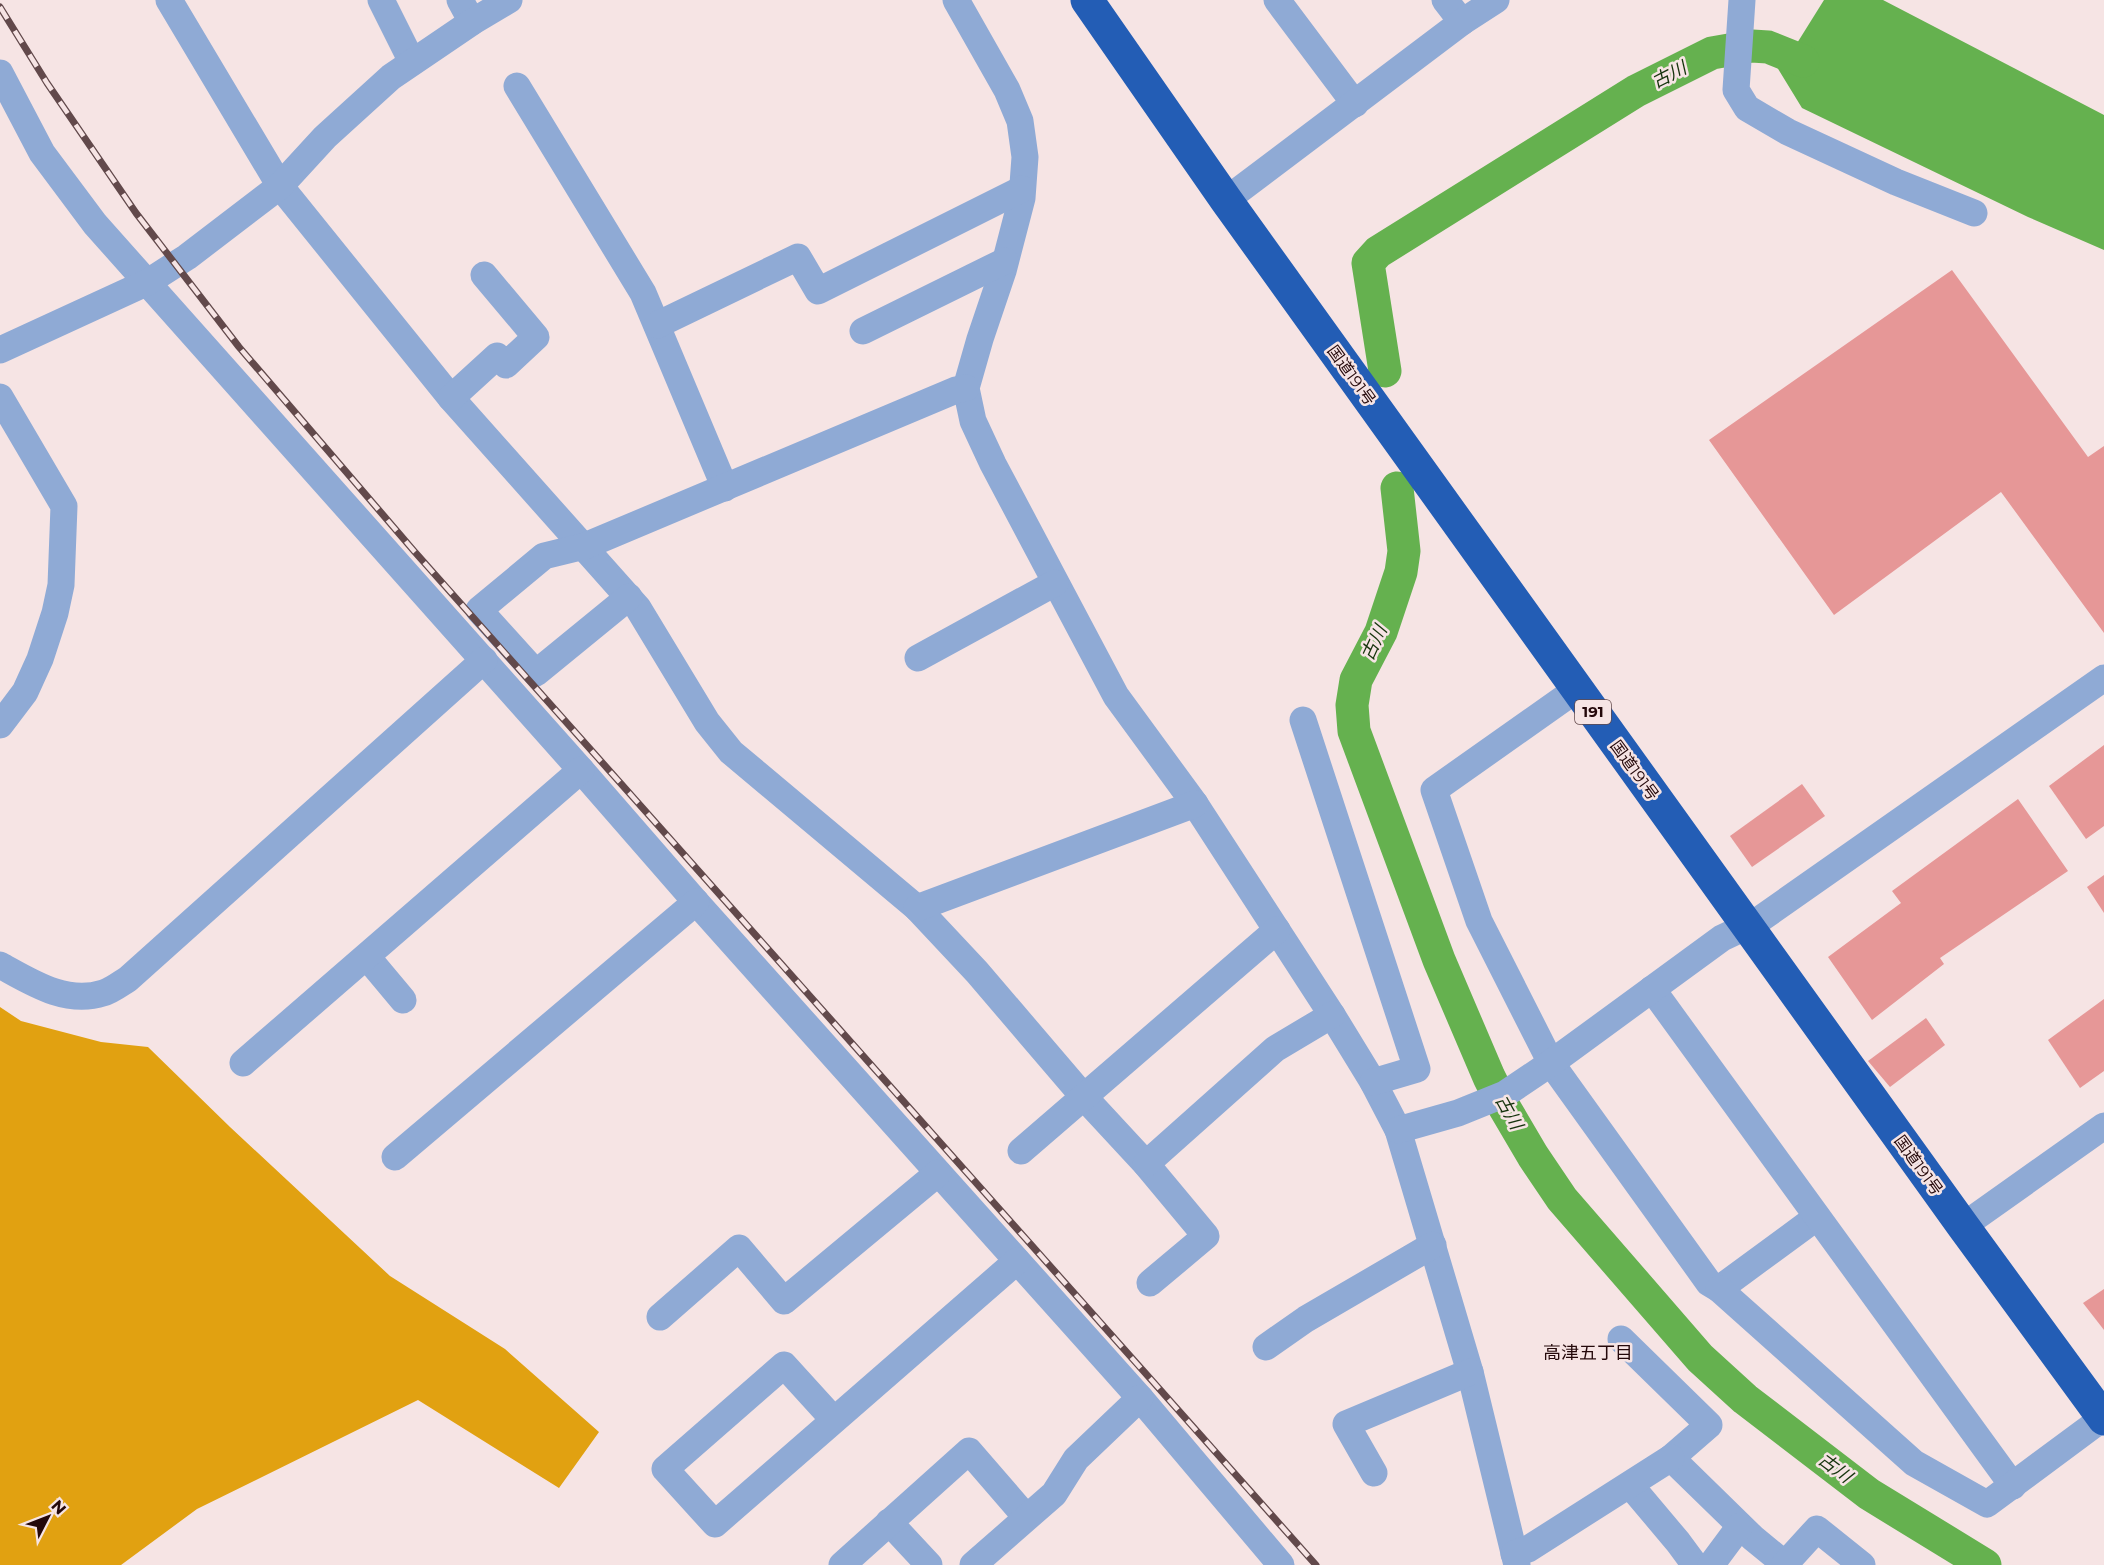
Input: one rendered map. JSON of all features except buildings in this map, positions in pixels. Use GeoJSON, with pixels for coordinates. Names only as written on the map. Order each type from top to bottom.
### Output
{"type":"FeatureCollection","features":[{"type":"Feature","properties":{"kind":"highway","name":"国道191号"},"geometry":{"type":"LineString","coordinates":[[1087,0],[1226,200],[2104,1419]]}},
{"type":"Feature","properties":{"kind":"street"},"geometry":{"type":"LineString","coordinates":[[169,0],[280,186],[451,398],[638,608],[707,722],[731,752],[917,908],[977,972],[1083,1096],[1146,1164],[1206,1236],[1150,1283]]}},
{"type":"Feature","properties":{"kind":"street"},"geometry":{"type":"LineString","coordinates":[[381,0],[412,62]]}},
{"type":"Feature","properties":{"kind":"street"},"geometry":{"type":"LineString","coordinates":[[0,350],[148,282],[187,256],[280,186],[325,136],[391,77],[412,62],[466,11],[509,0]]}},
{"type":"Feature","properties":{"kind":"street"},"geometry":{"type":"LineString","coordinates":[[956,0],[1007,90],[1020,121],[1025,157],[1022,189],[1005,261],[966,388],[973,422],[1116,696],[1195,804],[1277,930],[1373,1082],[1398,1130],[1470,1372],[1516,1560],[1528,1549],[1671,1458],[1709,1425],[1621,1340]]}},
{"type":"Feature","properties":{"kind":"street"},"geometry":{"type":"LineString","coordinates":[[1277,0],[1355,104]]}},
{"type":"Feature","properties":{"kind":"street"},"geometry":{"type":"LineString","coordinates":[[1445,0],[1462,22]]}},
{"type":"Feature","properties":{"kind":"street"},"geometry":{"type":"LineString","coordinates":[[1226,200],[1462,22],[1496,0]]}},
{"type":"Feature","properties":{"kind":"street"},"geometry":{"type":"LineString","coordinates":[[1741,13],[1736,90],[1747,108],[1788,132],[1887,178],[1974,213]]}},
{"type":"Feature","properties":{"kind":"street"},"geometry":{"type":"LineString","coordinates":[[0,73],[42,153],[95,224],[484,660],[696,902],[1140,1398],[1281,1565]]}},
{"type":"Feature","properties":{"kind":"street"},"geometry":{"type":"LineString","coordinates":[[517,86],[643,293],[725,488]]}},
{"type":"Feature","properties":{"kind":"street"},"geometry":{"type":"LineString","coordinates":[[657,325],[798,257],[818,291],[1022,189]]}},
{"type":"Feature","properties":{"kind":"street"},"geometry":{"type":"LineString","coordinates":[[862,331],[1005,261]]}},
{"type":"Feature","properties":{"kind":"street"},"geometry":{"type":"LineString","coordinates":[[451,398],[497,356],[506,364],[536,337],[484,275]]}},
{"type":"Feature","properties":{"kind":"street"},"geometry":{"type":"LineString","coordinates":[[629,597],[536,673],[479,610],[544,556],[585,546],[956,390],[966,388]]}},
{"type":"Feature","properties":{"kind":"street"},"geometry":{"type":"LineString","coordinates":[[0,397],[64,506],[61,585],[55,613],[40,659],[25,693],[0,725]]}},
{"type":"Feature","properties":{"kind":"street"},"geometry":{"type":"LineString","coordinates":[[918,658],[1055,583]]}},
{"type":"Feature","properties":{"kind":"street"},"geometry":{"type":"LineString","coordinates":[[0,965],[46,990],[78,996],[104,993],[128,979],[484,660]]}},
{"type":"Feature","properties":{"kind":"street"},"geometry":{"type":"LineString","coordinates":[[1398,1130],[1488,1102],[1505,1094],[1551,1064],[1722,938],[1748,927],[2104,678]]}},
{"type":"Feature","properties":{"kind":"street"},"geometry":{"type":"LineString","coordinates":[[1577,689],[1434,790],[1479,921],[1551,1064],[1709,1283],[1719,1289],[1914,1462],[1987,1504],[2104,1419]]}},
{"type":"Feature","properties":{"kind":"street"},"geometry":{"type":"LineString","coordinates":[[1303,720],[1417,1069],[1373,1082]]}},
{"type":"Feature","properties":{"kind":"street"},"geometry":{"type":"LineString","coordinates":[[243,1064],[581,770]]}},
{"type":"Feature","properties":{"kind":"street"},"geometry":{"type":"LineString","coordinates":[[917,908],[1195,804]]}},
{"type":"Feature","properties":{"kind":"street"},"geometry":{"type":"LineString","coordinates":[[395,1157],[696,902]]}},
{"type":"Feature","properties":{"kind":"street"},"geometry":{"type":"LineString","coordinates":[[1021,1151],[1277,930]]}},
{"type":"Feature","properties":{"kind":"street"},"geometry":{"type":"LineString","coordinates":[[367,957],[403,1000]]}},
{"type":"Feature","properties":{"kind":"street"},"geometry":{"type":"LineString","coordinates":[[1652,990],[2013,1486]]}},
{"type":"Feature","properties":{"kind":"street"},"geometry":{"type":"LineString","coordinates":[[1146,1164],[1275,1049],[1332,1015]]}},
{"type":"Feature","properties":{"kind":"street"},"geometry":{"type":"LineString","coordinates":[[1963,1226],[2104,1126]]}},
{"type":"Feature","properties":{"kind":"street"},"geometry":{"type":"LineString","coordinates":[[660,1317],[740,1248],[784,1301],[938,1173]]}},
{"type":"Feature","properties":{"kind":"street"},"geometry":{"type":"LineString","coordinates":[[1719,1289],[1817,1217]]}},
{"type":"Feature","properties":{"kind":"street"},"geometry":{"type":"LineString","coordinates":[[1266,1347],[1306,1318],[1433,1245]]}},
{"type":"Feature","properties":{"kind":"street"},"geometry":{"type":"LineString","coordinates":[[834,1420],[784,1365],[665,1469],[715,1524],[1017,1261]]}},
{"type":"Feature","properties":{"kind":"street"},"geometry":{"type":"LineString","coordinates":[[1374,1473],[1346,1424],[1470,1372]]}},
{"type":"Feature","properties":{"kind":"street"},"geometry":{"type":"LineString","coordinates":[[973,1565],[1054,1494],[1076,1459],[1140,1398]]}},
{"type":"Feature","properties":{"kind":"street"},"geometry":{"type":"LineString","coordinates":[[842,1565],[969,1451],[1026,1517]]}},
{"type":"Feature","properties":{"kind":"street"},"geometry":{"type":"LineString","coordinates":[[1671,1458],[1740,1526],[1786,1564],[1817,1528],[1862,1565]]}},
{"type":"Feature","properties":{"kind":"street"},"geometry":{"type":"LineString","coordinates":[[1630,1485],[1695,1565]]}},
{"type":"Feature","properties":{"kind":"street"},"geometry":{"type":"LineString","coordinates":[[890,1522],[929,1565]]}},
{"type":"Feature","properties":{"kind":"street"},"geometry":{"type":"LineString","coordinates":[[1711,1565],[1740,1526]]}},
{"type":"Feature","properties":{"kind":"shaded area"},"geometry":{"type":"Polygon","coordinates":[[[1824,0],[1883,0],[2104,115],[2104,250],[2028,217],[1802,108],[1772,59],[1759,56],[1760,36],[1794,48],[1824,0]]]}},
{"type":"Feature","properties":{"kind":"shaded area"},"geometry":{"type":"Polygon","coordinates":[[[0,1007],[21,1021],[101,1042],[148,1047],[390,1276],[505,1349],[599,1432],[559,1488],[418,1400],[197,1509],[121,1565],[0,1565],[0,1007]]]}},
{"type":"Feature","properties":{"kind":"waterway","name":"古川"},"geometry":{"type":"LineString","coordinates":[[1385,371],[1368,263],[1378,252],[1636,91],[1712,53],[1752,46],[1768,47],[1803,61]]}},
{"type":"Feature","properties":{"kind":"waterway","name":"古川"},"geometry":{"type":"LineString","coordinates":[[1397,488],[1404,551],[1401,572],[1381,632],[1356,680],[1352,705],[1354,731],[1439,960],[1503,1105],[1562,1199],[1700,1358],[1745,1399],[1869,1494],[1985,1565]]}},
{"type":"Feature","properties":{"kind":"railway"},"geometry":{"type":"LineString","coordinates":[[0,7],[47,83],[136,213],[239,347],[414,551],[1316,1565]]}},
{"type":"Feature","properties":{"kind":"district","name":"高津五丁目"},"geometry":{"type":"Point","coordinates":[1588,1353]}}]}
